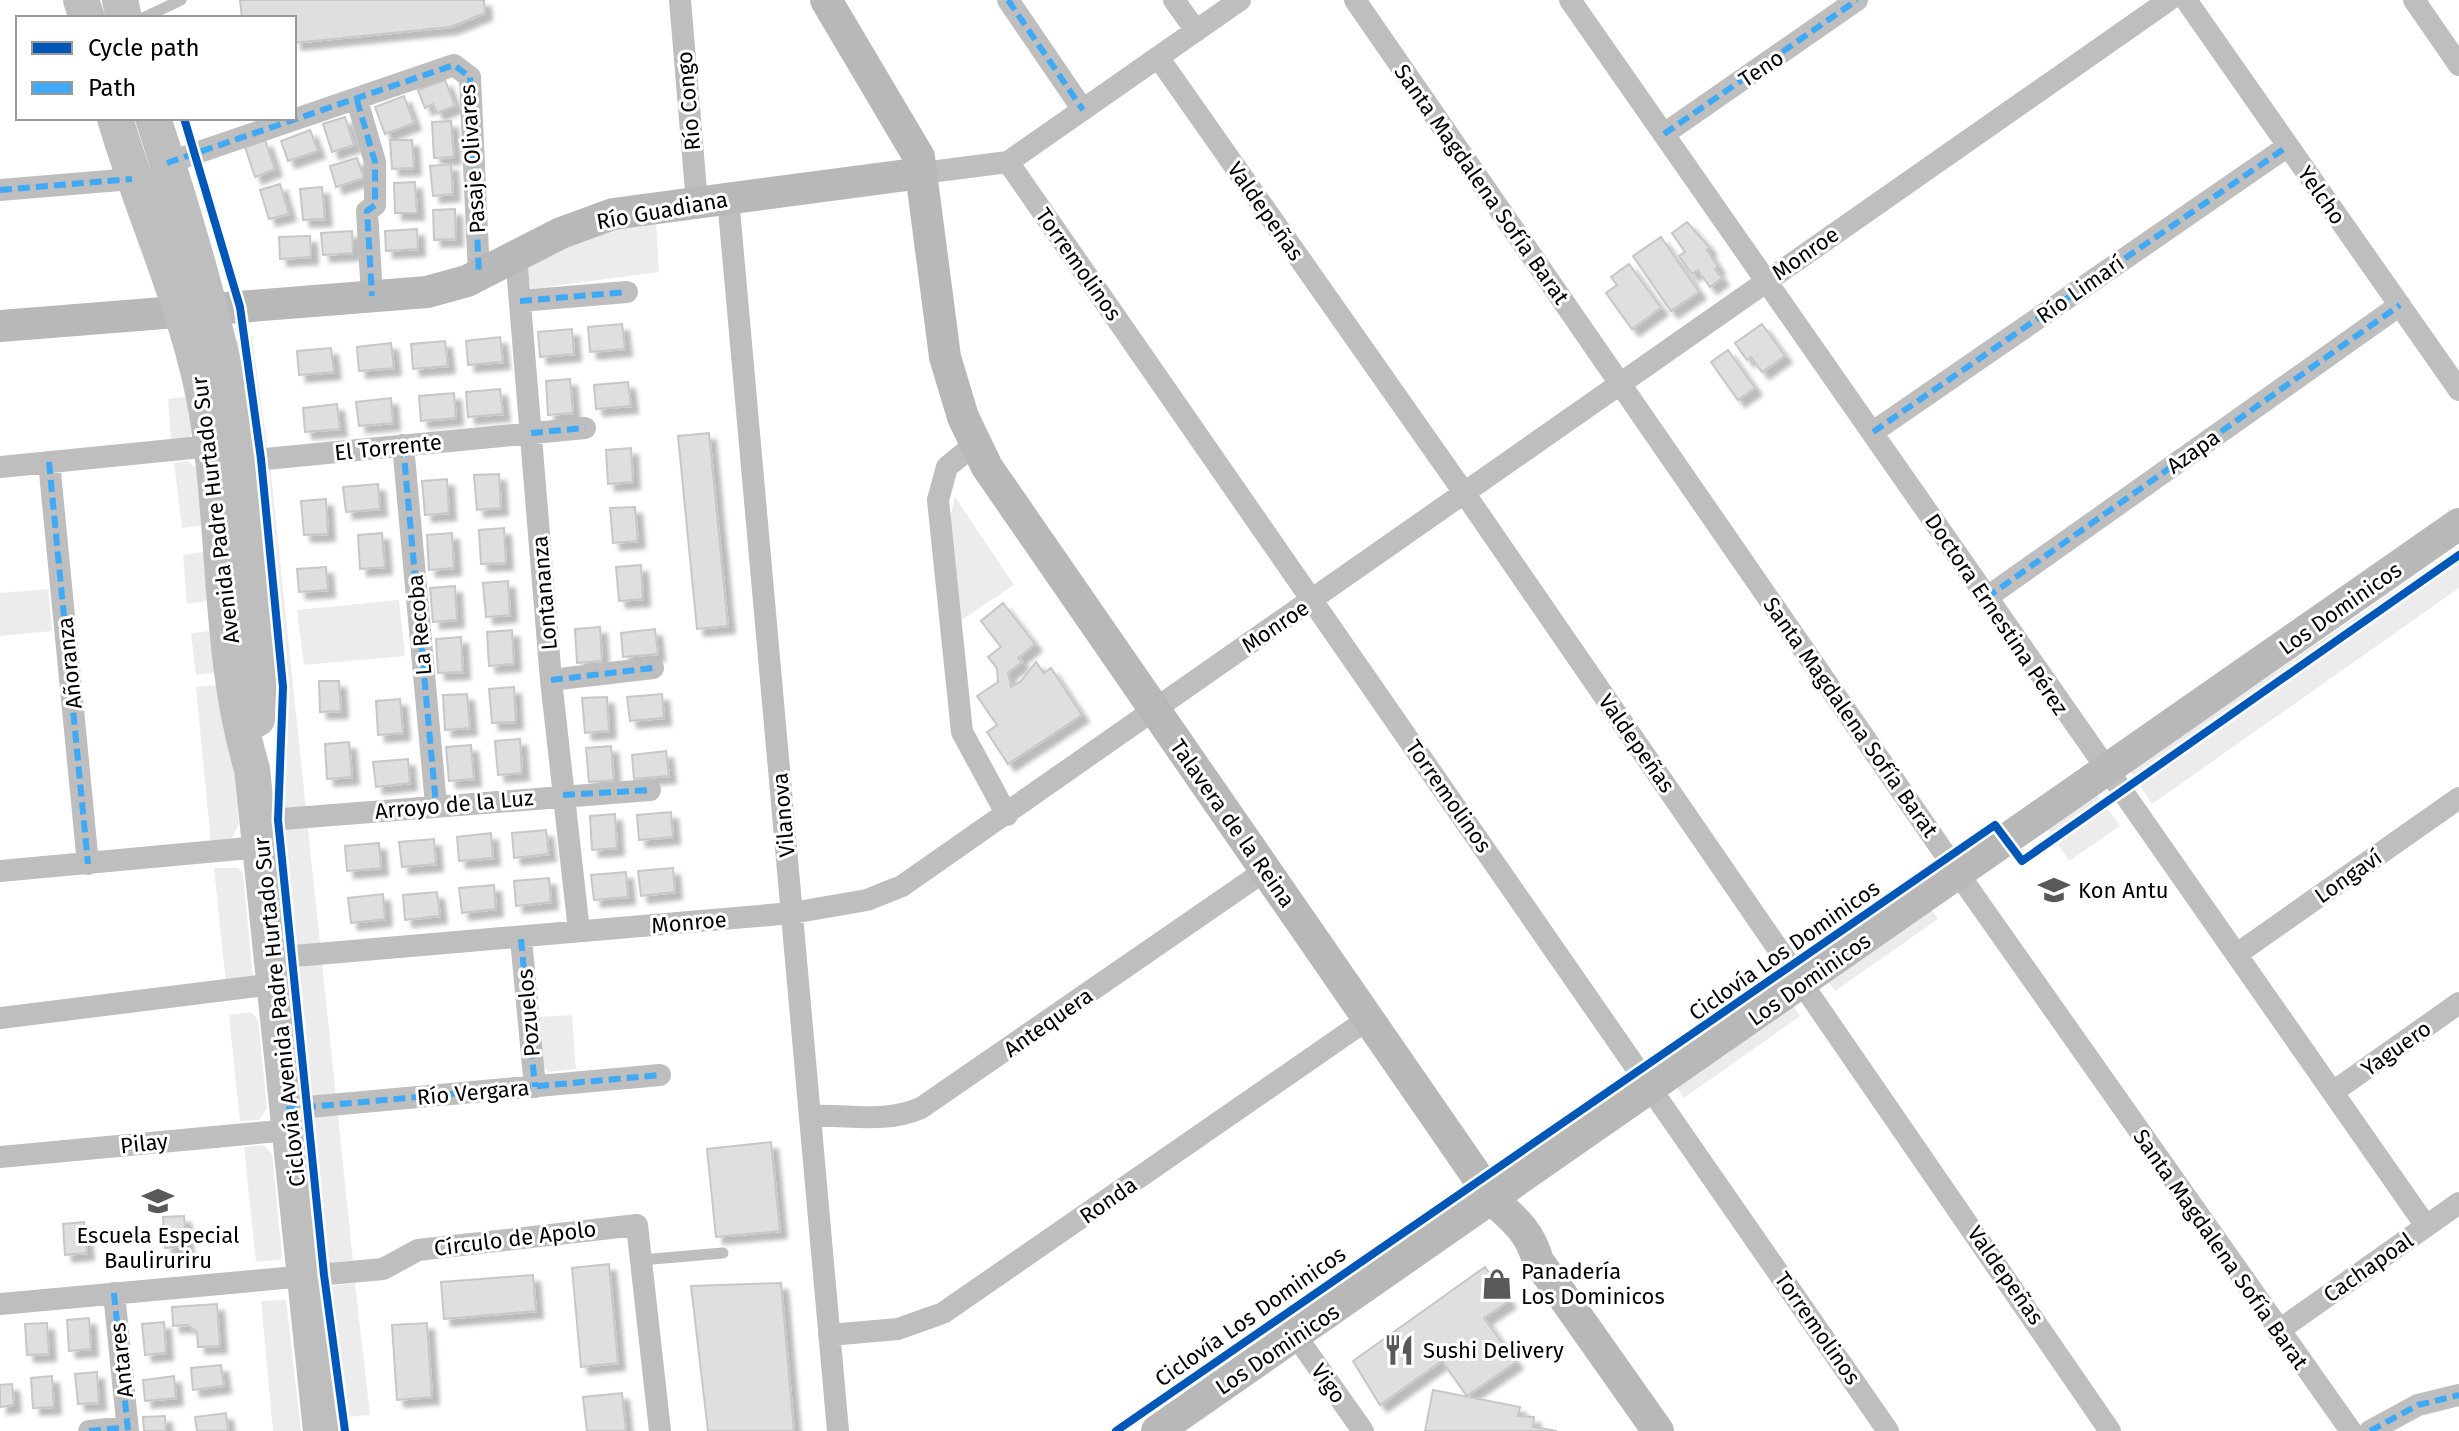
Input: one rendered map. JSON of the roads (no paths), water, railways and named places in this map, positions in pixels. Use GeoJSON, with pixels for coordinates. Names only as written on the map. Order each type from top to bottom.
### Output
{"type":"FeatureCollection","features":[{"type":"Feature","properties":{"kind":"main road","name":"Avenida Padre Hurtado Sur"},"geometry":{"type":"LineString","coordinates":[[116,120],[132,179],[196,310],[196,361],[212,446],[237,703],[252,769],[321,1431]]}},
{"type":"Feature","properties":{"kind":"main road","name":"Avenida Padre Hurtado Sur"},"geometry":{"type":"LineString","coordinates":[[154,120],[167,163],[196,310],[245,461],[259,631],[252,769]]}},
{"type":"Feature","properties":{"kind":"street","name":"Río Congo"},"geometry":{"type":"LineString","coordinates":[[680,0],[712,201]]}},
{"type":"Feature","properties":{"kind":"street","name":"Talavera de la Reina"},"geometry":{"type":"LineString","coordinates":[[826,0],[914,145],[922,173],[945,357],[975,444],[1000,488],[1494,1200],[1510,1212],[1532,1241],[1538,1261],[1658,1431]]}},
{"type":"Feature","properties":{"kind":"street"},"geometry":{"type":"LineString","coordinates":[[1008,0],[1083,110]]}},
{"type":"Feature","properties":{"kind":"street"},"geometry":{"type":"LineString","coordinates":[[1174,0],[1196,31]]}},
{"type":"Feature","properties":{"kind":"street","name":"Río Guadiana"},"geometry":{"type":"LineString","coordinates":[[0,326],[441,289],[479,275],[561,233],[613,214],[1008,162],[1240,0]]}},
{"type":"Feature","properties":{"kind":"street","name":"Santa Magdalena Sofía Barat"},"geometry":{"type":"LineString","coordinates":[[1355,0],[1959,874],[2351,1431]]}},
{"type":"Feature","properties":{"kind":"street","name":"Doctora Ernestina Pérez"},"geometry":{"type":"LineString","coordinates":[[1570,0],[2426,1226]]}},
{"type":"Feature","properties":{"kind":"street","name":"Teno"},"geometry":{"type":"LineString","coordinates":[[1664,134],[1857,0]]}},
{"type":"Feature","properties":{"kind":"street","name":"Monroe"},"geometry":{"type":"LineString","coordinates":[[0,1018],[273,971],[579,931],[792,913],[867,900],[902,886],[2169,0]]}},
{"type":"Feature","properties":{"kind":"street","name":"Yelcho"},"geometry":{"type":"LineString","coordinates":[[2186,0],[2459,390]]}},
{"type":"Feature","properties":{"kind":"street"},"geometry":{"type":"LineString","coordinates":[[2414,0],[2459,65]]}},
{"type":"Feature","properties":{"kind":"street","name":"Valdepeñas"},"geometry":{"type":"LineString","coordinates":[[1158,57],[1804,983],[2110,1431]]}},
{"type":"Feature","properties":{"kind":"street","name":"Pasaje Olivares"},"geometry":{"type":"LineString","coordinates":[[296,119],[454,65],[463,69],[470,77],[479,275]]}},
{"type":"Feature","properties":{"kind":"street"},"geometry":{"type":"LineString","coordinates":[[357,100],[375,162],[375,205],[367,211],[372,296]]}},
{"type":"Feature","properties":{"kind":"street","name":"Pasaje Olivares"},"geometry":{"type":"LineString","coordinates":[[167,163],[293,120]]}},
{"type":"Feature","properties":{"kind":"street","name":"Río Limarí"},"geometry":{"type":"LineString","coordinates":[[1873,432],[2288,146]]}},
{"type":"Feature","properties":{"kind":"street","name":"Torremolinos"},"geometry":{"type":"LineString","coordinates":[[1008,162],[1888,1431]]}},
{"type":"Feature","properties":{"kind":"street"},"geometry":{"type":"LineString","coordinates":[[0,190],[132,179]]}},
{"type":"Feature","properties":{"kind":"street","name":"Vilanova"},"geometry":{"type":"LineString","coordinates":[[712,201],[792,913],[838,1431]]}},
{"type":"Feature","properties":{"kind":"street","name":"Lontananza"},"geometry":{"type":"LineString","coordinates":[[516,255],[551,680],[579,931]]}},
{"type":"Feature","properties":{"kind":"street"},"geometry":{"type":"LineString","coordinates":[[520,301],[627,292]]}},
{"type":"Feature","properties":{"kind":"street","name":"Azapa"},"geometry":{"type":"LineString","coordinates":[[1986,598],[2400,305]]}},
{"type":"Feature","properties":{"kind":"street","name":"El Torrente"},"geometry":{"type":"LineString","coordinates":[[245,461],[585,428]]}},
{"type":"Feature","properties":{"kind":"street"},"geometry":{"type":"LineString","coordinates":[[975,444],[947,467],[938,500],[962,732],[1007,815]]}},
{"type":"Feature","properties":{"kind":"street","name":"La Recoba"},"geometry":{"type":"LineString","coordinates":[[403,445],[436,805]]}},
{"type":"Feature","properties":{"kind":"street"},"geometry":{"type":"LineString","coordinates":[[0,467],[212,446]]}},
{"type":"Feature","properties":{"kind":"street","name":"Añoranza"},"geometry":{"type":"LineString","coordinates":[[49,462],[88,864]]}},
{"type":"Feature","properties":{"kind":"street","name":"Los Dominicos"},"geometry":{"type":"LineString","coordinates":[[1157,1431],[1494,1200],[2459,524]]}},
{"type":"Feature","properties":{"kind":"street"},"geometry":{"type":"LineString","coordinates":[[551,680],[653,668]]}},
{"type":"Feature","properties":{"kind":"street","name":"Arroyo de la Luz"},"geometry":{"type":"LineString","coordinates":[[0,871],[88,864],[436,805],[650,790]]}},
{"type":"Feature","properties":{"kind":"street","name":"Longaví"},"geometry":{"type":"LineString","coordinates":[[2237,954],[2459,798]]}},
{"type":"Feature","properties":{"kind":"street","name":"Antequera"},"geometry":{"type":"LineString","coordinates":[[810,1116],[874,1120],[900,1117],[921,1108],[1266,870]]}},
{"type":"Feature","properties":{"kind":"street","name":"Pozuelos"},"geometry":{"type":"LineString","coordinates":[[521,939],[535,1087]]}},
{"type":"Feature","properties":{"kind":"street","name":"Yaguero"},"geometry":{"type":"LineString","coordinates":[[2333,1092],[2459,1003]]}},
{"type":"Feature","properties":{"kind":"street","name":"Ronda"},"geometry":{"type":"LineString","coordinates":[[829,1335],[898,1329],[943,1313],[1368,1019]]}},
{"type":"Feature","properties":{"kind":"street","name":"Río Vergara"},"geometry":{"type":"LineString","coordinates":[[288,1120],[535,1087],[660,1075]]}},
{"type":"Feature","properties":{"kind":"street","name":"Pilay"},"geometry":{"type":"LineString","coordinates":[[0,1157],[288,1120]]}},
{"type":"Feature","properties":{"kind":"street","name":"Cachapoal"},"geometry":{"type":"LineString","coordinates":[[2278,1331],[2459,1203]]}},
{"type":"Feature","properties":{"kind":"street","name":"Círculo de Apolo"},"geometry":{"type":"LineString","coordinates":[[0,1304],[383,1269],[418,1250],[637,1225],[660,1431]]}},
{"type":"Feature","properties":{"kind":"street","name":"Antares"},"geometry":{"type":"LineString","coordinates":[[89,1431],[127,1429],[114,1293]]}},
{"type":"Feature","properties":{"kind":"street","name":"Vigo"},"geometry":{"type":"LineString","coordinates":[[1296,1336],[1363,1431]]}},
{"type":"Feature","properties":{"kind":"street"},"geometry":{"type":"LineString","coordinates":[[2370,1431],[2418,1405],[2459,1395]]}},
{"type":"Feature","properties":{"kind":"lane"},"geometry":{"type":"LineString","coordinates":[[147,16],[181,0]]}},
{"type":"Feature","properties":{"kind":"lane"},"geometry":{"type":"LineString","coordinates":[[641,1260],[723,1253]]}},
{"type":"Feature","properties":{"kind":"place","name":"Kon Antu"},"geometry":{"type":"Point","coordinates":[2054,890]}},
{"type":"Feature","properties":{"kind":"place","name":"Escuela Especial Bauliruriru"},"geometry":{"type":"Point","coordinates":[158,1201]}},
{"type":"Feature","properties":{"kind":"place","name":"Panadería Los Dominicos"},"geometry":{"type":"Point","coordinates":[1497,1284]}},
{"type":"Feature","properties":{"kind":"place","name":"Sushi Delivery"},"geometry":{"type":"Point","coordinates":[1399,1350]}}]}
